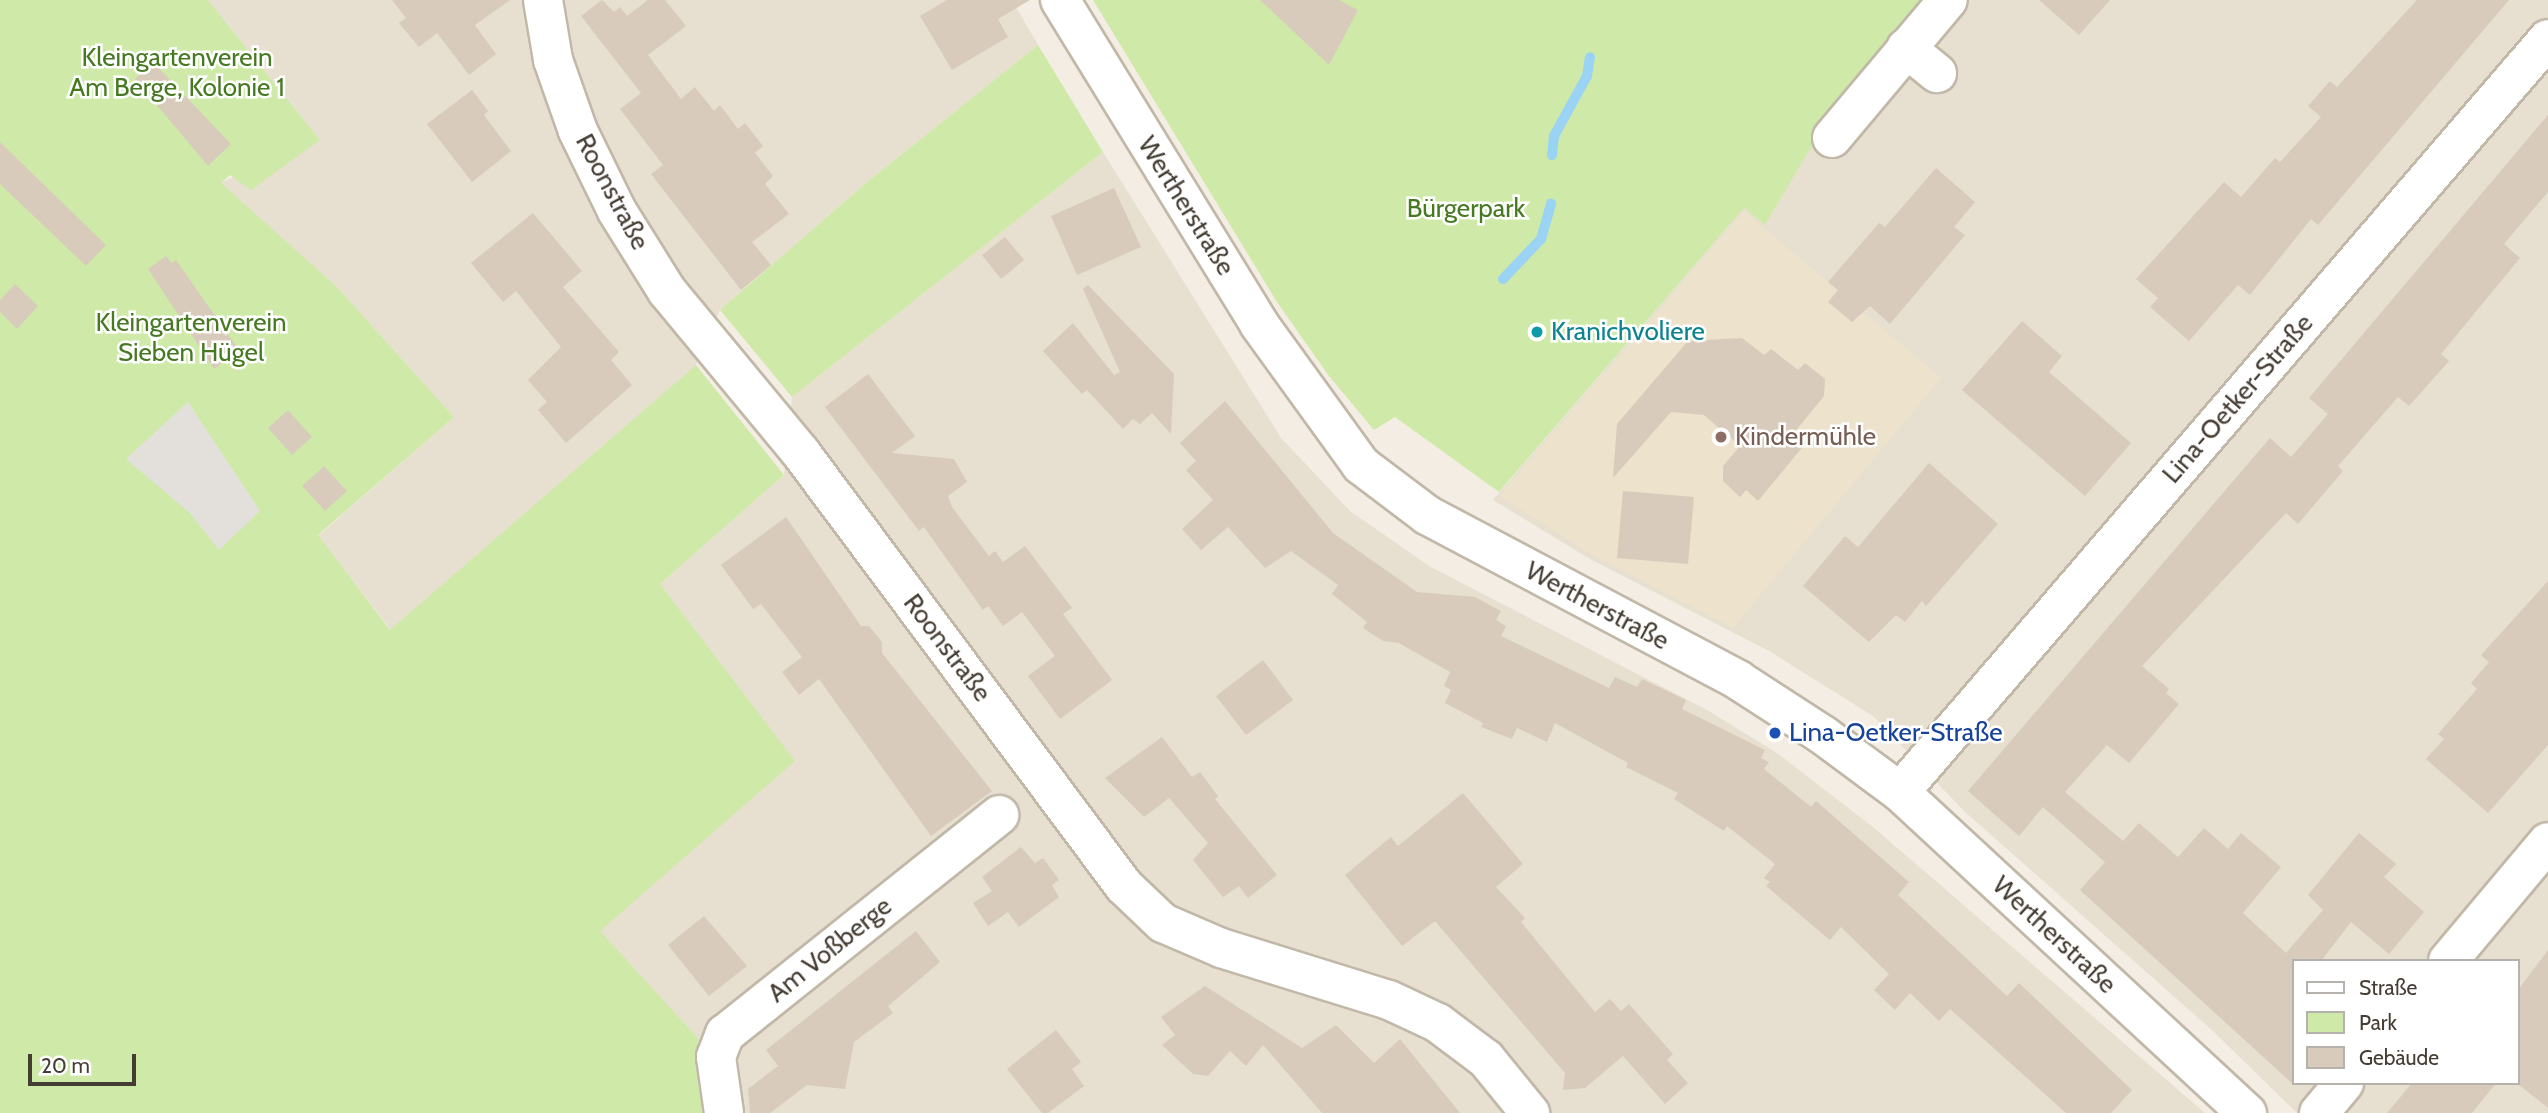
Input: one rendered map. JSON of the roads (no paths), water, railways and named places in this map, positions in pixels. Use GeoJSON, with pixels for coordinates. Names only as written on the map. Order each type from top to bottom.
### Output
{"type":"FeatureCollection","features":[{"type":"Feature","properties":{"kind":"street","name":"Roonstraße"},"geometry":{"type":"LineString","coordinates":[[543,0],[553,60],[578,131],[617,211],[667,291],[801,453],[1124,886],[1163,923],[1221,948],[1389,1000],[1438,1023],[1486,1059],[1530,1113]]}},
{"type":"Feature","properties":{"kind":"street","name":"Wertherstraße"},"geometry":{"type":"LineString","coordinates":[[1060,0],[1259,324],[1361,465],[1427,514],[1738,680],[1900,792],[2246,1113]]}},
{"type":"Feature","properties":{"kind":"street"},"geometry":{"type":"LineString","coordinates":[[1832,138],[1948,0]]}},
{"type":"Feature","properties":{"kind":"street","name":"Lina-Oetker-Straße"},"geometry":{"type":"LineString","coordinates":[[1900,792],[2548,39]]}},
{"type":"Feature","properties":{"kind":"street"},"geometry":{"type":"LineString","coordinates":[[1906,48],[1937,73]]}},
{"type":"Feature","properties":{"kind":"street","name":"Am Voßberge"},"geometry":{"type":"LineString","coordinates":[[724,1113],[716,1056],[725,1034],[999,815]]}},
{"type":"Feature","properties":{"kind":"street"},"geometry":{"type":"LineString","coordinates":[[2450,959],[2548,842]]}},
{"type":"Feature","properties":{"kind":"street"},"geometry":{"type":"LineString","coordinates":[[2319,1113],[2342,1085]]}},
{"type":"Feature","properties":{"kind":"waterway"},"geometry":{"type":"LineString","coordinates":[[1552,155],[1554,136],[1587,76],[1590,57]]}},
{"type":"Feature","properties":{"kind":"waterway"},"geometry":{"type":"LineString","coordinates":[[1503,279],[1541,239],[1551,203]]}},
{"type":"Feature","properties":{"kind":"place","name":"Kranichvoliere"},"geometry":{"type":"Point","coordinates":[1537,332]}},
{"type":"Feature","properties":{"kind":"place","name":"Kindermühle"},"geometry":{"type":"Point","coordinates":[1721,437]}},
{"type":"Feature","properties":{"kind":"place","name":"Lina-Oetker-Straße"},"geometry":{"type":"Point","coordinates":[1775,733]}},
{"type":"Feature","properties":{"kind":"park label","name":"Kleingartenverein Am Berge, Kolonie 1"},"geometry":{"type":"Point","coordinates":[177,73]}},
{"type":"Feature","properties":{"kind":"park label","name":"Bürgerpark"},"geometry":{"type":"Point","coordinates":[1466,209]}},
{"type":"Feature","properties":{"kind":"park label","name":"Kleingartenverein Sieben Hügel"},"geometry":{"type":"Point","coordinates":[191,338]}}]}
